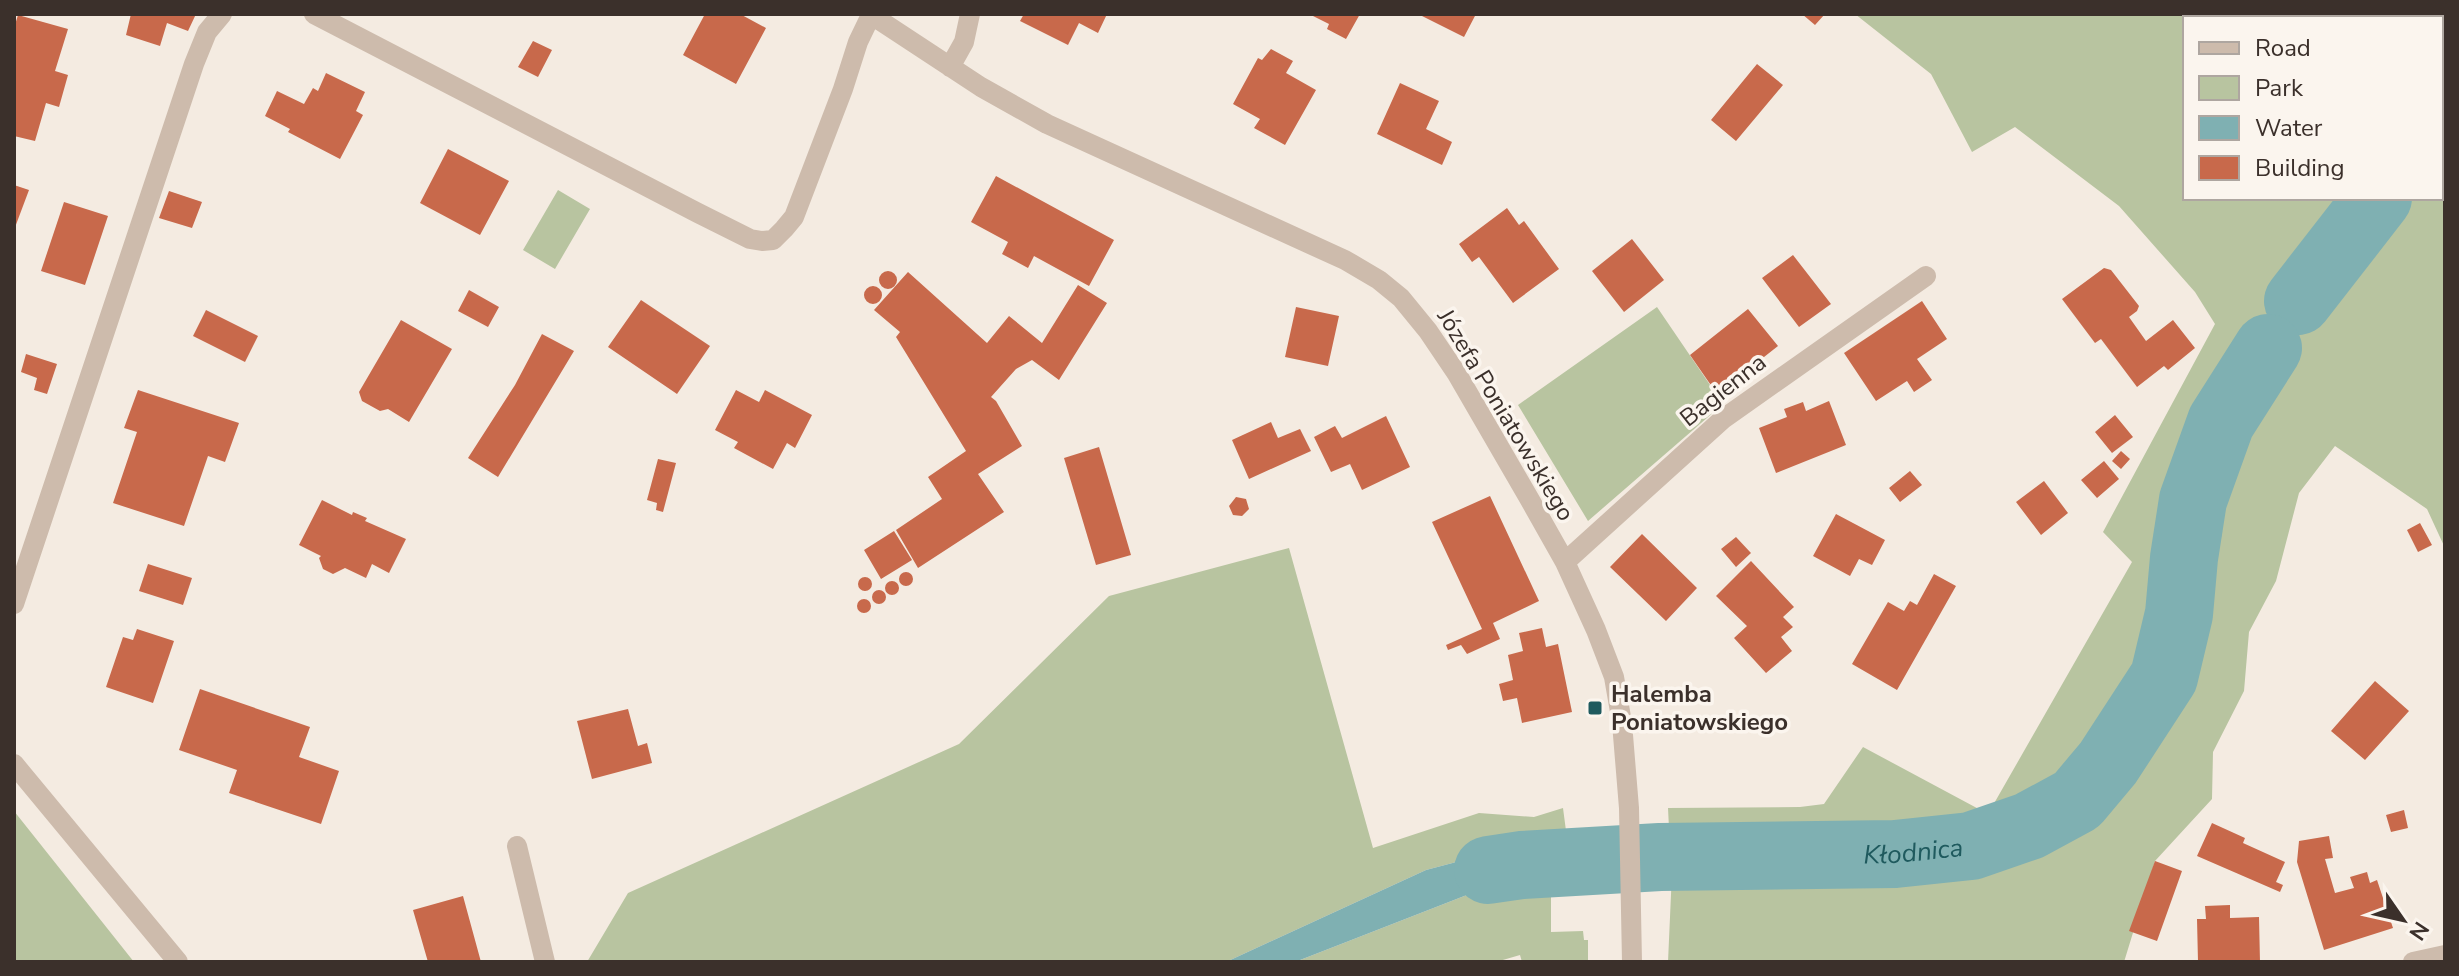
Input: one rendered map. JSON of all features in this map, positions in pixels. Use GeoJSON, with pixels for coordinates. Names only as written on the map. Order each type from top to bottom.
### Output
{"type":"FeatureCollection","features":[{"type":"Feature","properties":{"kind":"street"},"geometry":{"type":"LineString","coordinates":[[14,604],[194,64],[207,32],[222,14]]}},
{"type":"Feature","properties":{"kind":"street"},"geometry":{"type":"LineString","coordinates":[[314,14],[698,213],[750,239],[762,241],[773,240],[794,217],[858,42],[871,15]]}},
{"type":"Feature","properties":{"kind":"street"},"geometry":{"type":"LineString","coordinates":[[950,67],[964,42],[970,14]]}},
{"type":"Feature","properties":{"kind":"street","name":"Józefa Poniatowskiego"},"geometry":{"type":"LineString","coordinates":[[871,15],[950,67],[1047,124],[1345,260],[1379,280],[1401,298],[1428,331],[1457,374],[1565,562],[1614,677],[1622,723],[1629,808],[1632,962]]}},
{"type":"Feature","properties":{"kind":"street","name":"Bagienna"},"geometry":{"type":"LineString","coordinates":[[1565,562],[1723,419],[1926,276]]}},
{"type":"Feature","properties":{"kind":"street"},"geometry":{"type":"LineString","coordinates":[[14,764],[178,962]]}},
{"type":"Feature","properties":{"kind":"street"},"geometry":{"type":"LineString","coordinates":[[517,846],[545,962]]}},
{"type":"Feature","properties":{"kind":"street"},"geometry":{"type":"LineString","coordinates":[[2413,962],[2445,955]]}},
{"type":"Feature","properties":{"kind":"green space"},"geometry":{"type":"Polygon","coordinates":[[[1855,14],[2445,14],[2445,548],[2427,509],[2335,446],[2299,493],[2276,581],[2249,632],[2244,691],[2213,752],[2212,799],[2155,861],[2124,962],[1668,962],[1672,872],[1792,866],[1787,841],[1774,846],[1670,849],[1668,808],[1824,804],[1863,747],[1988,814],[2132,562],[2103,532],[2215,324],[2195,292],[2119,206],[2015,127],[1972,152],[1931,74],[1855,14]]]}},
{"type":"Feature","properties":{"kind":"green space"},"geometry":{"type":"Polygon","coordinates":[[[558,190],[590,209],[555,269],[523,250],[558,190]]]}},
{"type":"Feature","properties":{"kind":"green space"},"geometry":{"type":"Polygon","coordinates":[[[1657,307],[1723,404],[1588,521],[1518,405],[1657,307]]]}},
{"type":"Feature","properties":{"kind":"green space"},"geometry":{"type":"Polygon","coordinates":[[[1289,548],[1373,848],[1479,813],[1534,817],[1563,808],[1568,846],[1479,856],[1426,870],[1226,962],[587,962],[628,893],[959,744],[1109,596],[1289,548]]]}},
{"type":"Feature","properties":{"kind":"green space"},"geometry":{"type":"Polygon","coordinates":[[[14,811],[134,962],[14,962],[14,811]]]}},
{"type":"Feature","properties":{"kind":"green space"},"geometry":{"type":"Polygon","coordinates":[[[1583,875],[1582,878],[1551,882],[1551,932],[1583,931],[1584,940],[1588,940],[1588,962],[1522,962],[1520,955],[1496,962],[1295,962],[1472,893],[1527,878],[1583,875]]]}},
{"type":"Feature","properties":{"kind":"water"},"geometry":{"type":"Polygon","coordinates":[[[1582,846],[1583,875],[1527,878],[1472,893],[1295,962],[1226,962],[1426,870],[1479,856],[1582,846]]]}},
{"type":"Feature","properties":{"kind":"building"},"geometry":{"type":"Polygon","coordinates":[[[131,14],[196,14],[188,31],[167,23],[160,46],[126,35],[131,14]]]}},
{"type":"Feature","properties":{"kind":"building"},"geometry":{"type":"Polygon","coordinates":[[[705,14],[740,14],[766,28],[736,84],[683,55],[705,14]]]}},
{"type":"Feature","properties":{"kind":"building"},"geometry":{"type":"Polygon","coordinates":[[[1024,14],[1107,14],[1098,33],[1079,23],[1068,45],[1020,21],[1024,14]]]}},
{"type":"Feature","properties":{"kind":"building"},"geometry":{"type":"Polygon","coordinates":[[[1309,14],[1360,14],[1346,39],[1327,29],[1329,24],[1309,14]]]}},
{"type":"Feature","properties":{"kind":"building"},"geometry":{"type":"Polygon","coordinates":[[[1418,14],[1476,14],[1464,37],[1418,14]]]}},
{"type":"Feature","properties":{"kind":"building"},"geometry":{"type":"Polygon","coordinates":[[[1802,14],[1825,14],[1815,25],[1802,14]]]}},
{"type":"Feature","properties":{"kind":"building"},"geometry":{"type":"Polygon","coordinates":[[[18,15],[68,29],[55,71],[68,75],[59,107],[46,103],[35,141],[14,136],[14,28],[18,15]]]}},
{"type":"Feature","properties":{"kind":"building"},"geometry":{"type":"Polygon","coordinates":[[[533,41],[552,50],[538,77],[518,67],[533,41]]]}},
{"type":"Feature","properties":{"kind":"building"},"geometry":{"type":"Polygon","coordinates":[[[1271,49],[1293,61],[1286,73],[1316,90],[1285,145],[1254,128],[1260,119],[1233,104],[1258,58],[1262,60],[1271,49]]]}},
{"type":"Feature","properties":{"kind":"building"},"geometry":{"type":"Polygon","coordinates":[[[1757,64],[1783,85],[1736,141],[1711,120],[1757,64]]]}},
{"type":"Feature","properties":{"kind":"building"},"geometry":{"type":"Polygon","coordinates":[[[326,73],[365,92],[356,111],[363,115],[340,159],[288,132],[290,129],[265,116],[277,91],[304,104],[313,88],[318,91],[326,73]]]}},
{"type":"Feature","properties":{"kind":"building"},"geometry":{"type":"Polygon","coordinates":[[[1400,83],[1439,101],[1426,129],[1452,142],[1442,165],[1377,134],[1400,83]]]}},
{"type":"Feature","properties":{"kind":"building"},"geometry":{"type":"Polygon","coordinates":[[[448,149],[509,181],[480,235],[420,203],[448,149]]]}},
{"type":"Feature","properties":{"kind":"building"},"geometry":{"type":"Polygon","coordinates":[[[996,176],[1114,240],[1089,286],[1034,256],[1028,268],[1002,254],[1008,242],[971,222],[996,176]]]}},
{"type":"Feature","properties":{"kind":"building"},"geometry":{"type":"Polygon","coordinates":[[[14,185],[29,190],[14,230],[14,185]]]}},
{"type":"Feature","properties":{"kind":"building"},"geometry":{"type":"Polygon","coordinates":[[[169,191],[202,202],[192,228],[159,218],[169,191]]]}},
{"type":"Feature","properties":{"kind":"building"},"geometry":{"type":"Polygon","coordinates":[[[64,202],[108,216],[85,285],[41,271],[64,202]]]}},
{"type":"Feature","properties":{"kind":"building"},"geometry":{"type":"Polygon","coordinates":[[[1507,208],[1519,225],[1524,221],[1559,269],[1513,303],[1479,257],[1472,262],[1459,244],[1507,208]]]}},
{"type":"Feature","properties":{"kind":"building"},"geometry":{"type":"Polygon","coordinates":[[[1632,239],[1664,280],[1624,312],[1592,271],[1632,239]]]}},
{"type":"Feature","properties":{"kind":"building"},"geometry":{"type":"Polygon","coordinates":[[[1793,255],[1831,304],[1799,327],[1762,278],[1793,255]]]}},
{"type":"Feature","properties":{"kind":"building"},"geometry":{"type":"Polygon","coordinates":[[[2104,268],[2111,270],[2139,306],[2129,317],[2146,341],[2173,320],[2195,348],[2168,370],[2164,366],[2137,387],[2101,339],[2095,343],[2062,299],[2104,268]]]}},
{"type":"Feature","properties":{"kind":"building"},"geometry":{"type":"Polygon","coordinates":[[[888,271],[897,280],[888,289],[879,280],[888,271]]]}},
{"type":"Feature","properties":{"kind":"building"},"geometry":{"type":"Polygon","coordinates":[[[908,272],[987,343],[1009,316],[1042,343],[1078,285],[1107,303],[1059,380],[1032,360],[1016,369],[991,397],[1022,446],[978,474],[1004,512],[918,568],[896,530],[942,499],[928,477],[966,451],[896,337],[900,332],[874,310],[908,272]]]}},
{"type":"Feature","properties":{"kind":"building"},"geometry":{"type":"Polygon","coordinates":[[[873,286],[882,295],[873,304],[864,295],[873,286]]]}},
{"type":"Feature","properties":{"kind":"building"},"geometry":{"type":"Polygon","coordinates":[[[469,290],[499,307],[488,327],[458,311],[469,290]]]}},
{"type":"Feature","properties":{"kind":"building"},"geometry":{"type":"Polygon","coordinates":[[[641,300],[710,346],[677,394],[608,347],[641,300]]]}},
{"type":"Feature","properties":{"kind":"building"},"geometry":{"type":"Polygon","coordinates":[[[1922,301],[1947,339],[1917,359],[1932,380],[1914,392],[1907,381],[1876,401],[1844,353],[1922,301]]]}},
{"type":"Feature","properties":{"kind":"building"},"geometry":{"type":"Polygon","coordinates":[[[1296,307],[1339,316],[1328,366],[1285,357],[1296,307]]]}},
{"type":"Feature","properties":{"kind":"building"},"geometry":{"type":"Polygon","coordinates":[[[1748,309],[1778,346],[1717,394],[1690,355],[1748,309]]]}},
{"type":"Feature","properties":{"kind":"building"},"geometry":{"type":"Polygon","coordinates":[[[206,310],[258,336],[245,362],[193,336],[206,310]]]}},
{"type":"Feature","properties":{"kind":"building"},"geometry":{"type":"Polygon","coordinates":[[[401,320],[452,349],[409,422],[388,409],[380,411],[362,401],[359,392],[401,320]]]}},
{"type":"Feature","properties":{"kind":"building"},"geometry":{"type":"Polygon","coordinates":[[[542,334],[574,351],[498,477],[468,458],[515,385],[542,334]]]}},
{"type":"Feature","properties":{"kind":"building"},"geometry":{"type":"Polygon","coordinates":[[[26,354],[57,364],[47,394],[34,390],[37,378],[21,372],[26,354]]]}},
{"type":"Feature","properties":{"kind":"building"},"geometry":{"type":"Polygon","coordinates":[[[138,390],[239,423],[225,462],[208,456],[184,526],[113,503],[137,432],[124,428],[138,390]]]}},
{"type":"Feature","properties":{"kind":"building"},"geometry":{"type":"Polygon","coordinates":[[[736,390],[759,402],[765,390],[812,415],[795,448],[787,443],[773,469],[734,448],[738,442],[715,430],[736,390]]]}},
{"type":"Feature","properties":{"kind":"building"},"geometry":{"type":"Polygon","coordinates":[[[1829,401],[1846,445],[1776,473],[1759,428],[1787,417],[1784,409],[1803,402],[1806,411],[1829,401]]]}},
{"type":"Feature","properties":{"kind":"building"},"geometry":{"type":"Polygon","coordinates":[[[2115,415],[2133,437],[2112,453],[2095,432],[2115,415]]]}},
{"type":"Feature","properties":{"kind":"building"},"geometry":{"type":"Polygon","coordinates":[[[1386,416],[1410,467],[1362,490],[1350,464],[1331,472],[1314,437],[1335,426],[1342,438],[1386,416]]]}},
{"type":"Feature","properties":{"kind":"building"},"geometry":{"type":"Polygon","coordinates":[[[1271,422],[1278,438],[1300,429],[1311,451],[1249,479],[1232,440],[1271,422]]]}},
{"type":"Feature","properties":{"kind":"building"},"geometry":{"type":"Polygon","coordinates":[[[1099,447],[1131,555],[1096,565],[1064,458],[1099,447]]]}},
{"type":"Feature","properties":{"kind":"building"},"geometry":{"type":"Polygon","coordinates":[[[2121,451],[2130,459],[2121,469],[2112,461],[2121,451]]]}},
{"type":"Feature","properties":{"kind":"building"},"geometry":{"type":"Polygon","coordinates":[[[658,459],[676,463],[663,512],[656,510],[657,503],[647,500],[658,459]]]}},
{"type":"Feature","properties":{"kind":"building"},"geometry":{"type":"Polygon","coordinates":[[[2104,461],[2119,479],[2097,498],[2081,480],[2104,461]]]}},
{"type":"Feature","properties":{"kind":"building"},"geometry":{"type":"Polygon","coordinates":[[[1910,471],[1922,485],[1900,502],[1889,488],[1910,471]]]}},
{"type":"Feature","properties":{"kind":"building"},"geometry":{"type":"Polygon","coordinates":[[[2044,481],[2068,513],[2041,535],[2016,502],[2044,481]]]}},
{"type":"Feature","properties":{"kind":"building"},"geometry":{"type":"Polygon","coordinates":[[[1490,496],[1539,601],[1493,623],[1500,639],[1467,654],[1461,645],[1448,650],[1446,645],[1482,629],[1432,522],[1490,496]]]}},
{"type":"Feature","properties":{"kind":"building"},"geometry":{"type":"Polygon","coordinates":[[[1236,497],[1246,499],[1249,509],[1242,516],[1233,515],[1229,506],[1236,497]]]}},
{"type":"Feature","properties":{"kind":"building"},"geometry":{"type":"Polygon","coordinates":[[[322,500],[352,515],[353,512],[367,518],[365,521],[406,539],[389,573],[372,564],[366,578],[345,568],[333,574],[323,569],[321,556],[299,545],[322,500]]]}},
{"type":"Feature","properties":{"kind":"building"},"geometry":{"type":"Polygon","coordinates":[[[1836,514],[1885,540],[1872,565],[1859,559],[1850,576],[1813,556],[1836,514]]]}},
{"type":"Feature","properties":{"kind":"building"},"geometry":{"type":"Polygon","coordinates":[[[2420,523],[2432,545],[2418,552],[2407,530],[2420,523]]]}},
{"type":"Feature","properties":{"kind":"building"},"geometry":{"type":"Polygon","coordinates":[[[894,531],[912,560],[881,579],[864,550],[894,531]]]}},
{"type":"Feature","properties":{"kind":"building"},"geometry":{"type":"Polygon","coordinates":[[[1642,534],[1697,588],[1666,621],[1610,567],[1642,534]]]}},
{"type":"Feature","properties":{"kind":"building"},"geometry":{"type":"Polygon","coordinates":[[[1736,537],[1751,553],[1736,567],[1721,549],[1736,537]]]}},
{"type":"Feature","properties":{"kind":"building"},"geometry":{"type":"Polygon","coordinates":[[[1751,561],[1794,607],[1783,617],[1793,627],[1781,637],[1792,651],[1766,673],[1734,638],[1747,626],[1716,596],[1751,561]]]}},
{"type":"Feature","properties":{"kind":"building"},"geometry":{"type":"Polygon","coordinates":[[[148,564],[192,578],[183,605],[139,591],[148,564]]]}},
{"type":"Feature","properties":{"kind":"building"},"geometry":{"type":"Polygon","coordinates":[[[906,572],[913,579],[906,586],[899,579],[906,572]]]}},
{"type":"Feature","properties":{"kind":"building"},"geometry":{"type":"Polygon","coordinates":[[[1934,574],[1956,586],[1897,690],[1852,664],[1888,602],[1904,611],[1910,601],[1917,605],[1934,574]]]}},
{"type":"Feature","properties":{"kind":"building"},"geometry":{"type":"Polygon","coordinates":[[[865,577],[872,584],[865,591],[858,584],[865,577]]]}},
{"type":"Feature","properties":{"kind":"building"},"geometry":{"type":"Polygon","coordinates":[[[892,581],[899,588],[892,595],[885,588],[892,581]]]}},
{"type":"Feature","properties":{"kind":"building"},"geometry":{"type":"Polygon","coordinates":[[[879,590],[886,597],[879,604],[872,597],[879,590]]]}},
{"type":"Feature","properties":{"kind":"building"},"geometry":{"type":"Polygon","coordinates":[[[864,599],[871,606],[864,613],[857,606],[864,599]]]}},
{"type":"Feature","properties":{"kind":"building"},"geometry":{"type":"Polygon","coordinates":[[[1542,628],[1546,647],[1558,644],[1572,712],[1522,723],[1517,698],[1503,701],[1499,684],[1513,680],[1508,655],[1523,651],[1519,633],[1542,628]]]}},
{"type":"Feature","properties":{"kind":"building"},"geometry":{"type":"Polygon","coordinates":[[[137,629],[174,641],[153,703],[106,687],[123,637],[133,640],[137,629]]]}},
{"type":"Feature","properties":{"kind":"building"},"geometry":{"type":"Polygon","coordinates":[[[2375,681],[2409,711],[2365,760],[2331,731],[2375,681]]]}},
{"type":"Feature","properties":{"kind":"building"},"geometry":{"type":"Polygon","coordinates":[[[200,689],[310,727],[299,757],[339,771],[321,824],[229,793],[237,770],[179,750],[200,689]]]}},
{"type":"Feature","properties":{"kind":"building"},"geometry":{"type":"Polygon","coordinates":[[[628,709],[638,746],[647,743],[652,763],[592,779],[577,721],[628,709]]]}},
{"type":"Feature","properties":{"kind":"building"},"geometry":{"type":"Polygon","coordinates":[[[2404,810],[2408,828],[2391,832],[2386,815],[2404,810]]]}},
{"type":"Feature","properties":{"kind":"building"},"geometry":{"type":"Polygon","coordinates":[[[2212,823],[2245,838],[2243,843],[2285,862],[2276,882],[2283,885],[2280,892],[2197,856],[2212,823]]]}},
{"type":"Feature","properties":{"kind":"building"},"geometry":{"type":"Polygon","coordinates":[[[2329,836],[2333,858],[2325,859],[2335,893],[2354,888],[2350,877],[2367,872],[2370,883],[2377,880],[2393,928],[2324,950],[2297,862],[2299,841],[2329,836]]]}},
{"type":"Feature","properties":{"kind":"building"},"geometry":{"type":"Polygon","coordinates":[[[2155,861],[2182,871],[2157,941],[2129,931],[2155,861]]]}},
{"type":"Feature","properties":{"kind":"building"},"geometry":{"type":"Polygon","coordinates":[[[463,896],[481,962],[428,962],[413,910],[463,896]]]}},
{"type":"Feature","properties":{"kind":"building"},"geometry":{"type":"Polygon","coordinates":[[[2230,905],[2230,918],[2259,917],[2260,962],[2198,962],[2197,919],[2206,919],[2205,906],[2230,905]]]}},
{"type":"Feature","properties":{"kind":"waterway","name":"Kłodnica"},"geometry":{"type":"LineString","coordinates":[[2298,301],[2376,200]]}},
{"type":"Feature","properties":{"kind":"waterway","name":"Kłodnica"},"geometry":{"type":"LineString","coordinates":[[1488,870],[1521,865],[1660,857],[1895,854],[1971,846],[2029,826],[2077,800],[2108,763],[2164,677],[2179,614],[2193,500],[2221,422],[2268,348]]}},
{"type":"Feature","properties":{"kind":"waterway"},"geometry":{"type":"LineString","coordinates":[[2188,529],[2216,535]]}},
{"type":"Feature","properties":{"kind":"place","name":"Halemba Poniatowskiego"},"geometry":{"type":"Point","coordinates":[1595,708]}}]}
